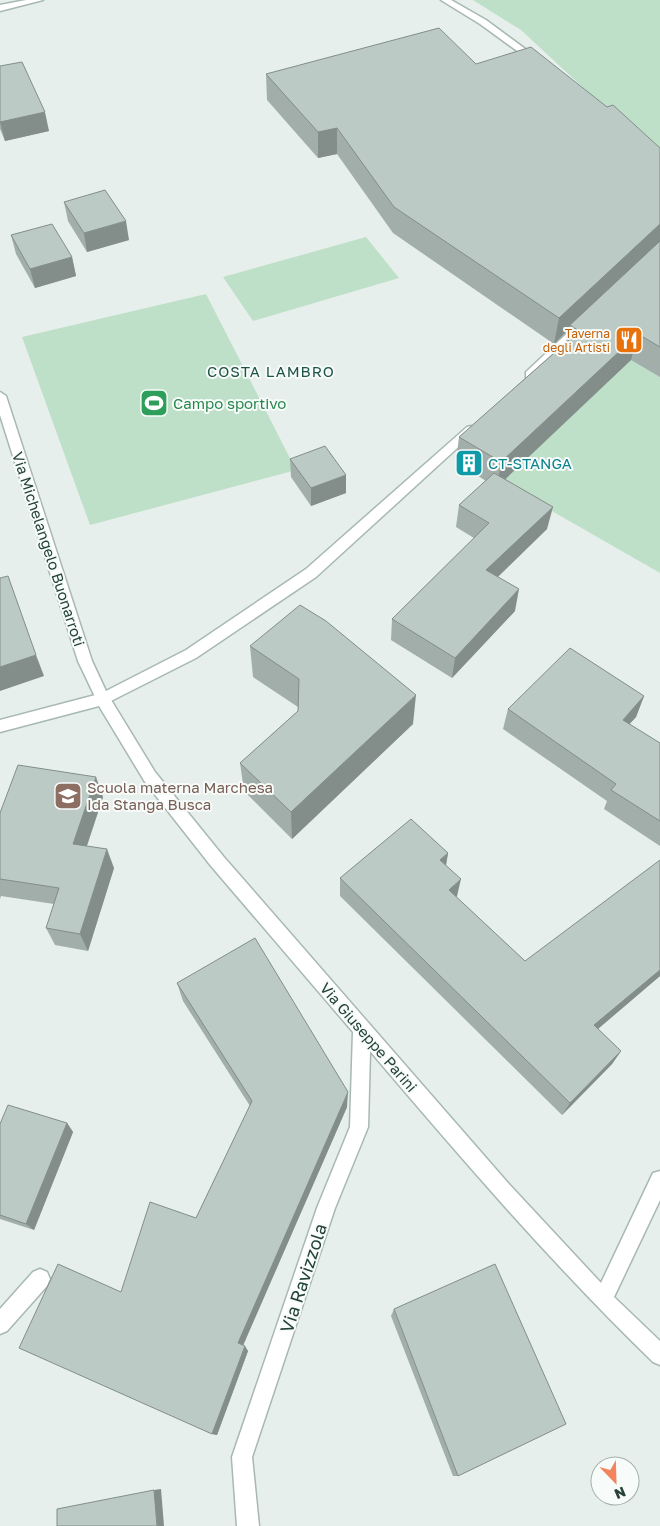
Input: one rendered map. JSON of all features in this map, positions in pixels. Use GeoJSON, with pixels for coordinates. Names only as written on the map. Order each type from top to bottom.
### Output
{"type":"FeatureCollection","features":[{"type":"Feature","properties":{"kind":"street"},"geometry":{"type":"LineString","coordinates":[[0,8],[39,0]]}},
{"type":"Feature","properties":{"kind":"street"},"geometry":{"type":"LineString","coordinates":[[445,0],[483,22],[545,67]]}},
{"type":"Feature","properties":{"kind":"street"},"geometry":{"type":"LineString","coordinates":[[520,384],[589,319]]}},
{"type":"Feature","properties":{"kind":"street","name":"Via Michelangelo Buonarroti"},"geometry":{"type":"LineString","coordinates":[[0,396],[85,661],[104,699]]}},
{"type":"Feature","properties":{"kind":"street"},"geometry":{"type":"LineString","coordinates":[[0,726],[104,699],[191,654],[312,573],[480,423]]}},
{"type":"Feature","properties":{"kind":"street","name":"Via Giuseppe Parini"},"geometry":{"type":"LineString","coordinates":[[104,699],[150,778],[217,861],[501,1190],[602,1300],[660,1355]]}},
{"type":"Feature","properties":{"kind":"street","name":"Via Ravizzola"},"geometry":{"type":"LineString","coordinates":[[248,1526],[242,1457],[326,1208],[359,1127],[362,1030]]}},
{"type":"Feature","properties":{"kind":"street"},"geometry":{"type":"LineString","coordinates":[[602,1300],[660,1180]]}},
{"type":"Feature","properties":{"kind":"street"},"geometry":{"type":"LineString","coordinates":[[0,1324],[40,1279]]}},
{"type":"Feature","properties":{"kind":"green space"},"geometry":{"type":"Polygon","coordinates":[[[473,0],[660,0],[660,149],[620,122],[521,30],[473,0]]]}},
{"type":"Feature","properties":{"kind":"green space"},"geometry":{"type":"Polygon","coordinates":[[[366,237],[399,278],[253,321],[223,277],[366,237]]]}},
{"type":"Feature","properties":{"kind":"green space"},"geometry":{"type":"Polygon","coordinates":[[[660,262],[660,573],[456,456],[660,262]]]}},
{"type":"Feature","properties":{"kind":"green space","name":"Campo sportivo"},"geometry":{"type":"Polygon","coordinates":[[[206,294],[296,470],[90,525],[22,337],[206,294]]]}},
{"type":"Feature","properties":{"kind":"building"},"geometry":{"type":"Polygon","coordinates":[[[439,28],[476,64],[531,47],[607,107],[613,105],[660,148],[660,224],[559,318],[394,207],[337,128],[318,132],[266,74],[439,28]]]}},
{"type":"Feature","properties":{"kind":"building"},"geometry":{"type":"Polygon","coordinates":[[[22,62],[45,112],[0,122],[0,66],[22,62]]]}},
{"type":"Feature","properties":{"kind":"building"},"geometry":{"type":"Polygon","coordinates":[[[105,190],[126,221],[84,233],[64,202],[105,190]]]}},
{"type":"Feature","properties":{"kind":"building"},"geometry":{"type":"Polygon","coordinates":[[[52,224],[72,257],[30,269],[11,235],[52,224]]]}},
{"type":"Feature","properties":{"kind":"building"},"geometry":{"type":"Polygon","coordinates":[[[660,241],[660,347],[638,334],[501,462],[459,437],[579,331],[570,325],[660,241]]]}},
{"type":"Feature","properties":{"kind":"building"},"geometry":{"type":"Polygon","coordinates":[[[325,446],[346,475],[311,488],[290,459],[325,446]]]}},
{"type":"Feature","properties":{"kind":"building"},"geometry":{"type":"Polygon","coordinates":[[[494,473],[553,507],[486,570],[519,589],[455,658],[392,619],[489,523],[459,505],[494,473]]]}},
{"type":"Feature","properties":{"kind":"building"},"geometry":{"type":"Polygon","coordinates":[[[8,576],[36,655],[0,667],[0,578],[8,576]]]}},
{"type":"Feature","properties":{"kind":"building"},"geometry":{"type":"Polygon","coordinates":[[[300,605],[326,621],[416,695],[291,812],[240,763],[298,711],[299,679],[250,646],[300,605]]]}},
{"type":"Feature","properties":{"kind":"building"},"geometry":{"type":"Polygon","coordinates":[[[570,648],[644,696],[623,720],[660,743],[660,821],[611,790],[616,784],[508,709],[570,648]]]}},
{"type":"Feature","properties":{"kind":"building"},"geometry":{"type":"Polygon","coordinates":[[[18,765],[96,777],[73,844],[107,849],[80,934],[46,928],[59,888],[0,879],[0,813],[18,765]]]}},
{"type":"Feature","properties":{"kind":"building"},"geometry":{"type":"Polygon","coordinates":[[[411,819],[448,853],[440,860],[461,879],[449,890],[525,961],[660,860],[660,970],[594,1025],[621,1051],[570,1103],[340,878],[411,819]]]}},
{"type":"Feature","properties":{"kind":"building"},"geometry":{"type":"Polygon","coordinates":[[[255,938],[348,1092],[238,1343],[245,1346],[212,1434],[19,1348],[58,1264],[121,1292],[150,1202],[196,1218],[252,1101],[177,983],[255,938]]]}},
{"type":"Feature","properties":{"kind":"building"},"geometry":{"type":"Polygon","coordinates":[[[8,1105],[67,1123],[26,1224],[0,1215],[0,1124],[8,1105]]]}},
{"type":"Feature","properties":{"kind":"building"},"geometry":{"type":"Polygon","coordinates":[[[495,1264],[566,1424],[458,1476],[394,1309],[495,1264]]]}},
{"type":"Feature","properties":{"kind":"building"},"geometry":{"type":"Polygon","coordinates":[[[154,1490],[157,1526],[57,1526],[57,1509],[154,1490]]]}},
{"type":"Feature","properties":{"kind":"place","name":"Taverna degli Artisti"},"geometry":{"type":"Point","coordinates":[629,340]}},
{"type":"Feature","properties":{"kind":"place","name":"Campo sportivo"},"geometry":{"type":"Point","coordinates":[154,403]}},
{"type":"Feature","properties":{"kind":"place","name":"CT-STANGA"},"geometry":{"type":"Point","coordinates":[469,463]}},
{"type":"Feature","properties":{"kind":"place","name":"Scuola materna Marchesa Ida Stanga Busca"},"geometry":{"type":"Point","coordinates":[68,796]}},
{"type":"Feature","properties":{"kind":"district","name":"COSTA LAMBRO"},"geometry":{"type":"Point","coordinates":[271,371]}}]}
